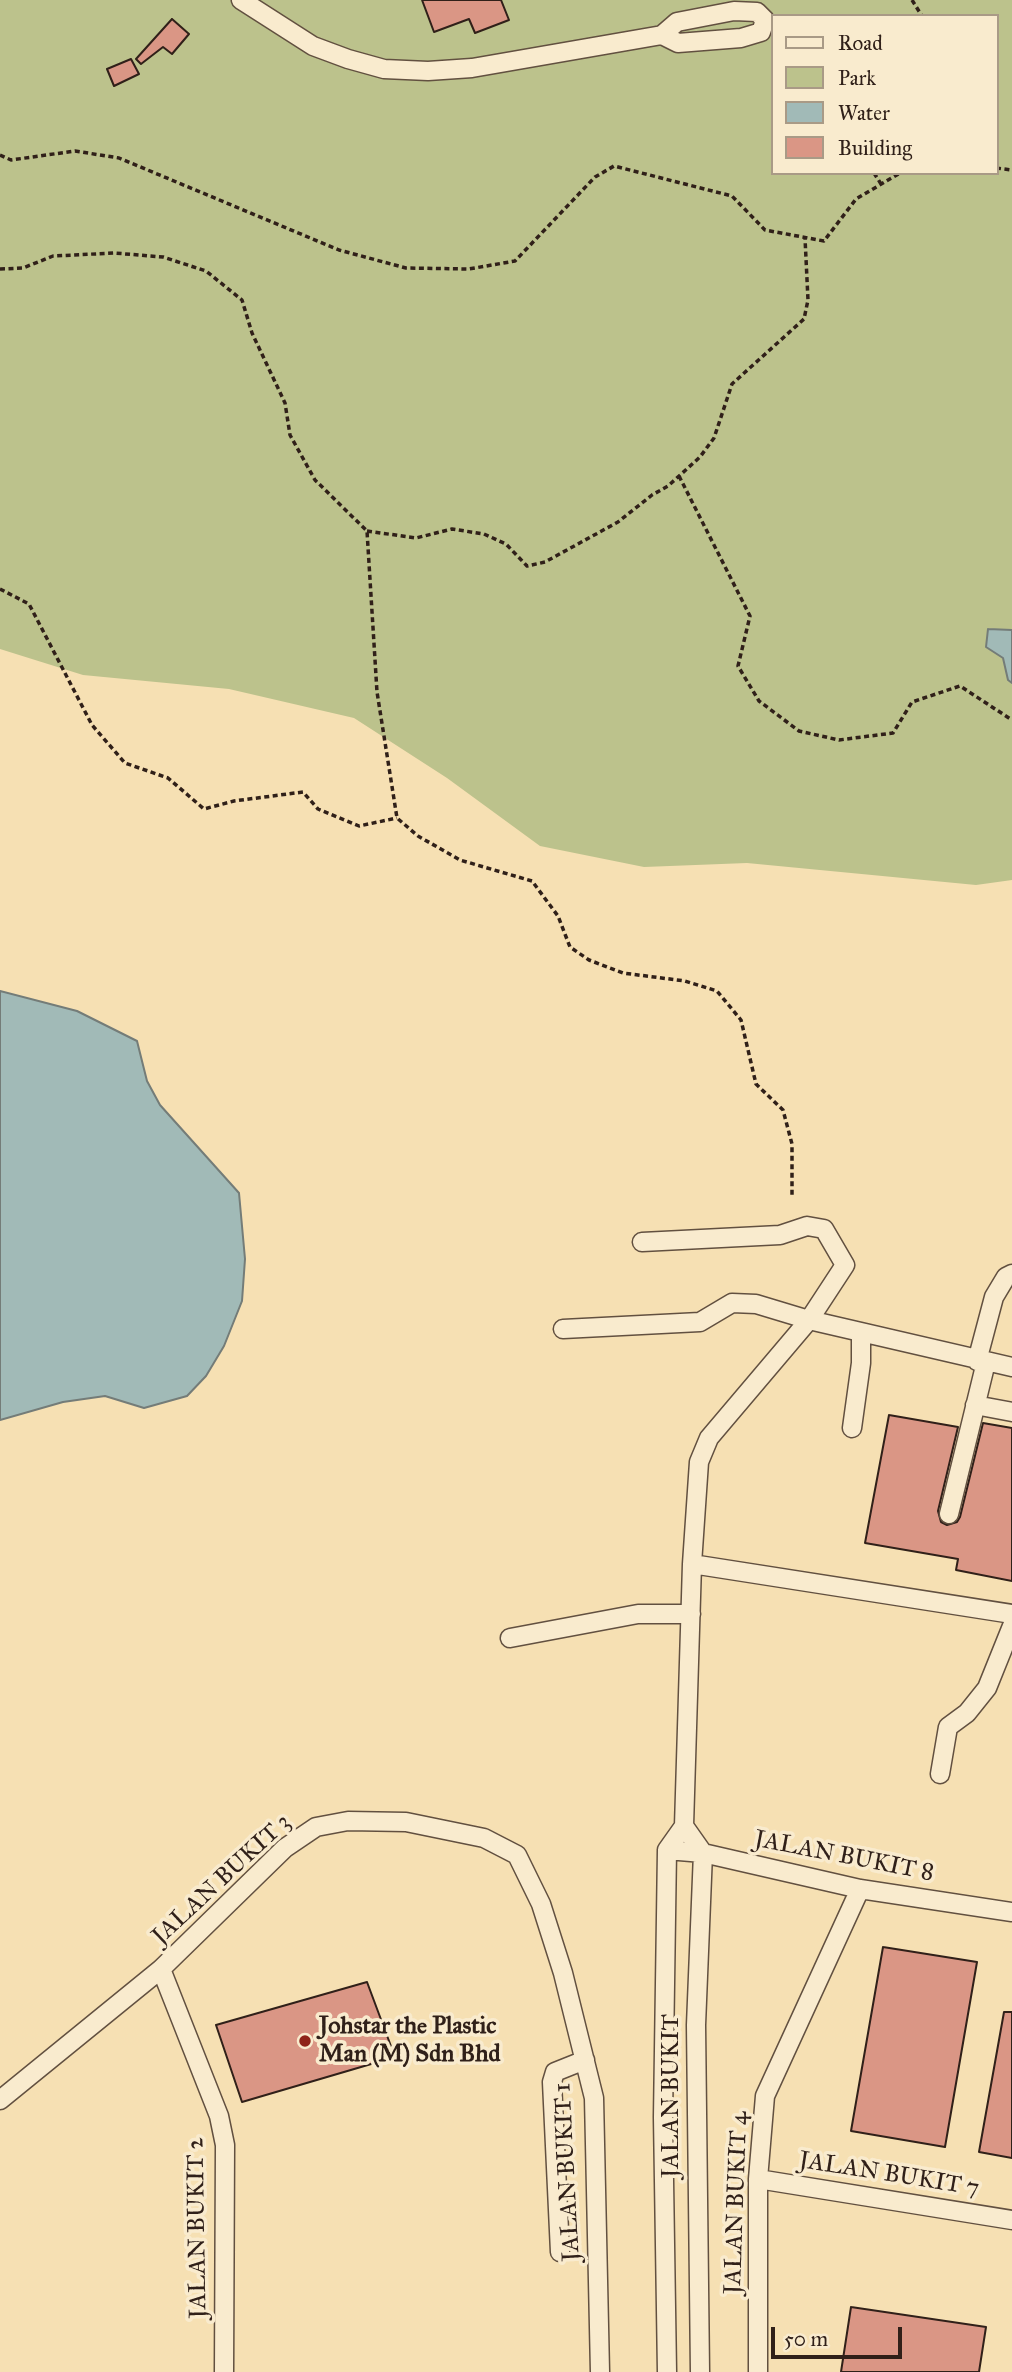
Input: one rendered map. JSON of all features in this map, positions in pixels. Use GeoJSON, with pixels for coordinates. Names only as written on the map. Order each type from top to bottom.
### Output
{"type":"FeatureCollection","features":[{"type":"Feature","properties":{"kind":"street"},"geometry":{"type":"LineString","coordinates":[[241,0],[313,46],[384,69],[472,68],[662,35],[677,22],[734,11],[757,12],[765,20],[761,32],[741,38],[678,43],[662,35]]}},
{"type":"Feature","properties":{"kind":"street"},"geometry":{"type":"LineString","coordinates":[[642,1242],[780,1235],[807,1226],[824,1229],[845,1265],[808,1320],[709,1438],[699,1462],[692,1564],[684,1826],[667,1850]]}},
{"type":"Feature","properties":{"kind":"street"},"geometry":{"type":"LineString","coordinates":[[949,1514],[975,1405],[994,1297],[1006,1277],[1012,1274]]}},
{"type":"Feature","properties":{"kind":"street"},"geometry":{"type":"LineString","coordinates":[[564,1329],[700,1322],[732,1303],[756,1304],[808,1320],[1012,1367]]}},
{"type":"Feature","properties":{"kind":"street"},"geometry":{"type":"LineString","coordinates":[[852,1429],[861,1363],[861,1333]]}},
{"type":"Feature","properties":{"kind":"street"},"geometry":{"type":"LineString","coordinates":[[975,1405],[1012,1412]]}},
{"type":"Feature","properties":{"kind":"street"},"geometry":{"type":"LineString","coordinates":[[692,1564],[1012,1614]]}},
{"type":"Feature","properties":{"kind":"street"},"geometry":{"type":"LineString","coordinates":[[510,1638],[638,1614],[691,1614]]}},
{"type":"Feature","properties":{"kind":"street"},"geometry":{"type":"LineString","coordinates":[[940,1774],[948,1727],[967,1713],[988,1688],[1012,1626]]}},
{"type":"Feature","properties":{"kind":"street","name":"JALAN BUKIT 3"},"geometry":{"type":"LineString","coordinates":[[0,2100],[161,1969],[285,1848],[316,1827],[348,1821],[406,1822],[484,1838],[517,1855]]}},
{"type":"Feature","properties":{"kind":"street"},"geometry":{"type":"LineString","coordinates":[[684,1826],[703,1853]]}},
{"type":"Feature","properties":{"kind":"street","name":"JALAN BUKIT 8"},"geometry":{"type":"LineString","coordinates":[[667,1850],[703,1853],[860,1889],[1012,1912]]}},
{"type":"Feature","properties":{"kind":"street","name":"JALAN BUKIT"},"geometry":{"type":"LineString","coordinates":[[667,1850],[663,2117],[667,2372]]}},
{"type":"Feature","properties":{"kind":"street","name":"JALAN BUKIT"},"geometry":{"type":"LineString","coordinates":[[700,2372],[696,2025],[703,1853]]}},
{"type":"Feature","properties":{"kind":"street","name":"JALAN BUKIT 1"},"geometry":{"type":"LineString","coordinates":[[517,1855],[541,1904],[564,1973],[594,2098],[600,2372]]}},
{"type":"Feature","properties":{"kind":"street","name":"JALAN BUKIT 4"},"geometry":{"type":"LineString","coordinates":[[758,2372],[758,2179],[765,2096],[860,1889]]}},
{"type":"Feature","properties":{"kind":"street","name":"JALAN BUKIT 2"},"geometry":{"type":"LineString","coordinates":[[161,1969],[219,2116],[225,2145],[224,2372]]}},
{"type":"Feature","properties":{"kind":"street"},"geometry":{"type":"LineString","coordinates":[[560,2252],[552,2082],[555,2071],[585,2060]]}},
{"type":"Feature","properties":{"kind":"street","name":"JALAN BUKIT 7"},"geometry":{"type":"LineString","coordinates":[[758,2179],[1012,2220]]}},
{"type":"Feature","properties":{"kind":"path"},"geometry":{"type":"LineString","coordinates":[[0,155],[10,160],[75,150],[119,158],[339,250],[407,268],[469,269],[515,261],[595,177],[614,166],[732,196],[765,230],[824,241],[856,199],[897,175]]}},
{"type":"Feature","properties":{"kind":"path"},"geometry":{"type":"LineString","coordinates":[[875,175],[881,184]]}},
{"type":"Feature","properties":{"kind":"path"},"geometry":{"type":"LineString","coordinates":[[0,269],[23,268],[53,256],[114,253],[163,257],[206,271],[243,300],[252,333],[285,403],[290,435],[314,480],[367,531],[416,537],[452,529],[484,534],[506,544],[527,566],[545,562],[618,522],[700,457],[714,438],[732,384],[804,319],[808,300],[805,237]]}},
{"type":"Feature","properties":{"kind":"path"},"geometry":{"type":"LineString","coordinates":[[679,476],[750,616],[738,666],[759,701],[799,731],[839,740],[893,733],[912,702],[960,686],[1012,720]]}},
{"type":"Feature","properties":{"kind":"path"},"geometry":{"type":"LineString","coordinates":[[367,531],[377,692],[397,818],[418,836],[460,860],[532,881],[558,916],[570,947],[590,960],[624,973],[685,981],[718,991],[741,1020],[756,1084],[783,1110],[792,1144],[792,1198]]}},
{"type":"Feature","properties":{"kind":"path"},"geometry":{"type":"LineString","coordinates":[[0,589],[29,604],[92,725],[125,763],[168,778],[204,809],[234,801],[303,792],[318,809],[359,826],[397,818]]}},
{"type":"Feature","properties":{"kind":"green space"},"geometry":{"type":"Polygon","coordinates":[[[0,0],[1012,0],[1012,880],[976,885],[747,863],[644,867],[540,846],[447,778],[354,718],[229,689],[83,675],[0,649],[0,0]]]}},
{"type":"Feature","properties":{"kind":"water"},"geometry":{"type":"Polygon","coordinates":[[[988,629],[1012,630],[1012,683],[1008,680],[1003,658],[986,647],[988,629]]]}},
{"type":"Feature","properties":{"kind":"water"},"geometry":{"type":"Polygon","coordinates":[[[0,991],[77,1011],[137,1041],[147,1081],[160,1105],[239,1193],[245,1259],[242,1301],[224,1346],[206,1376],[187,1396],[144,1408],[105,1396],[63,1402],[0,1420],[0,991]]]}},
{"type":"Feature","properties":{"kind":"building"},"geometry":{"type":"Polygon","coordinates":[[[422,0],[501,0],[509,20],[475,33],[469,19],[434,32],[422,0]]]}},
{"type":"Feature","properties":{"kind":"building"},"geometry":{"type":"Polygon","coordinates":[[[172,19],[189,34],[172,54],[163,47],[141,64],[136,59],[172,19]]]}},
{"type":"Feature","properties":{"kind":"building"},"geometry":{"type":"Polygon","coordinates":[[[131,59],[139,74],[114,86],[107,69],[131,59]]]}},
{"type":"Feature","properties":{"kind":"building"},"geometry":{"type":"Polygon","coordinates":[[[889,1415],[958,1427],[938,1511],[941,1522],[947,1525],[957,1522],[960,1517],[983,1423],[1012,1428],[1012,1581],[956,1570],[958,1559],[865,1543],[889,1415]]]}},
{"type":"Feature","properties":{"kind":"building"},"geometry":{"type":"Polygon","coordinates":[[[883,1947],[977,1962],[945,2147],[851,2131],[883,1947]]]}},
{"type":"Feature","properties":{"kind":"building","name":"Johstar the Plastic Man (M) Sdn Bhd"},"geometry":{"type":"Polygon","coordinates":[[[367,1982],[395,2057],[242,2102],[216,2025],[367,1982]]]}},
{"type":"Feature","properties":{"kind":"building"},"geometry":{"type":"Polygon","coordinates":[[[1004,2012],[1012,2012],[1012,2158],[979,2152],[1004,2012]]]}},
{"type":"Feature","properties":{"kind":"building"},"geometry":{"type":"Polygon","coordinates":[[[851,2307],[986,2327],[979,2372],[841,2372],[851,2307]]]}},
{"type":"Feature","properties":{"kind":"place","name":"Johstar the Plastic Man (M) Sdn Bhd"},"geometry":{"type":"Point","coordinates":[305,2041]}}]}
